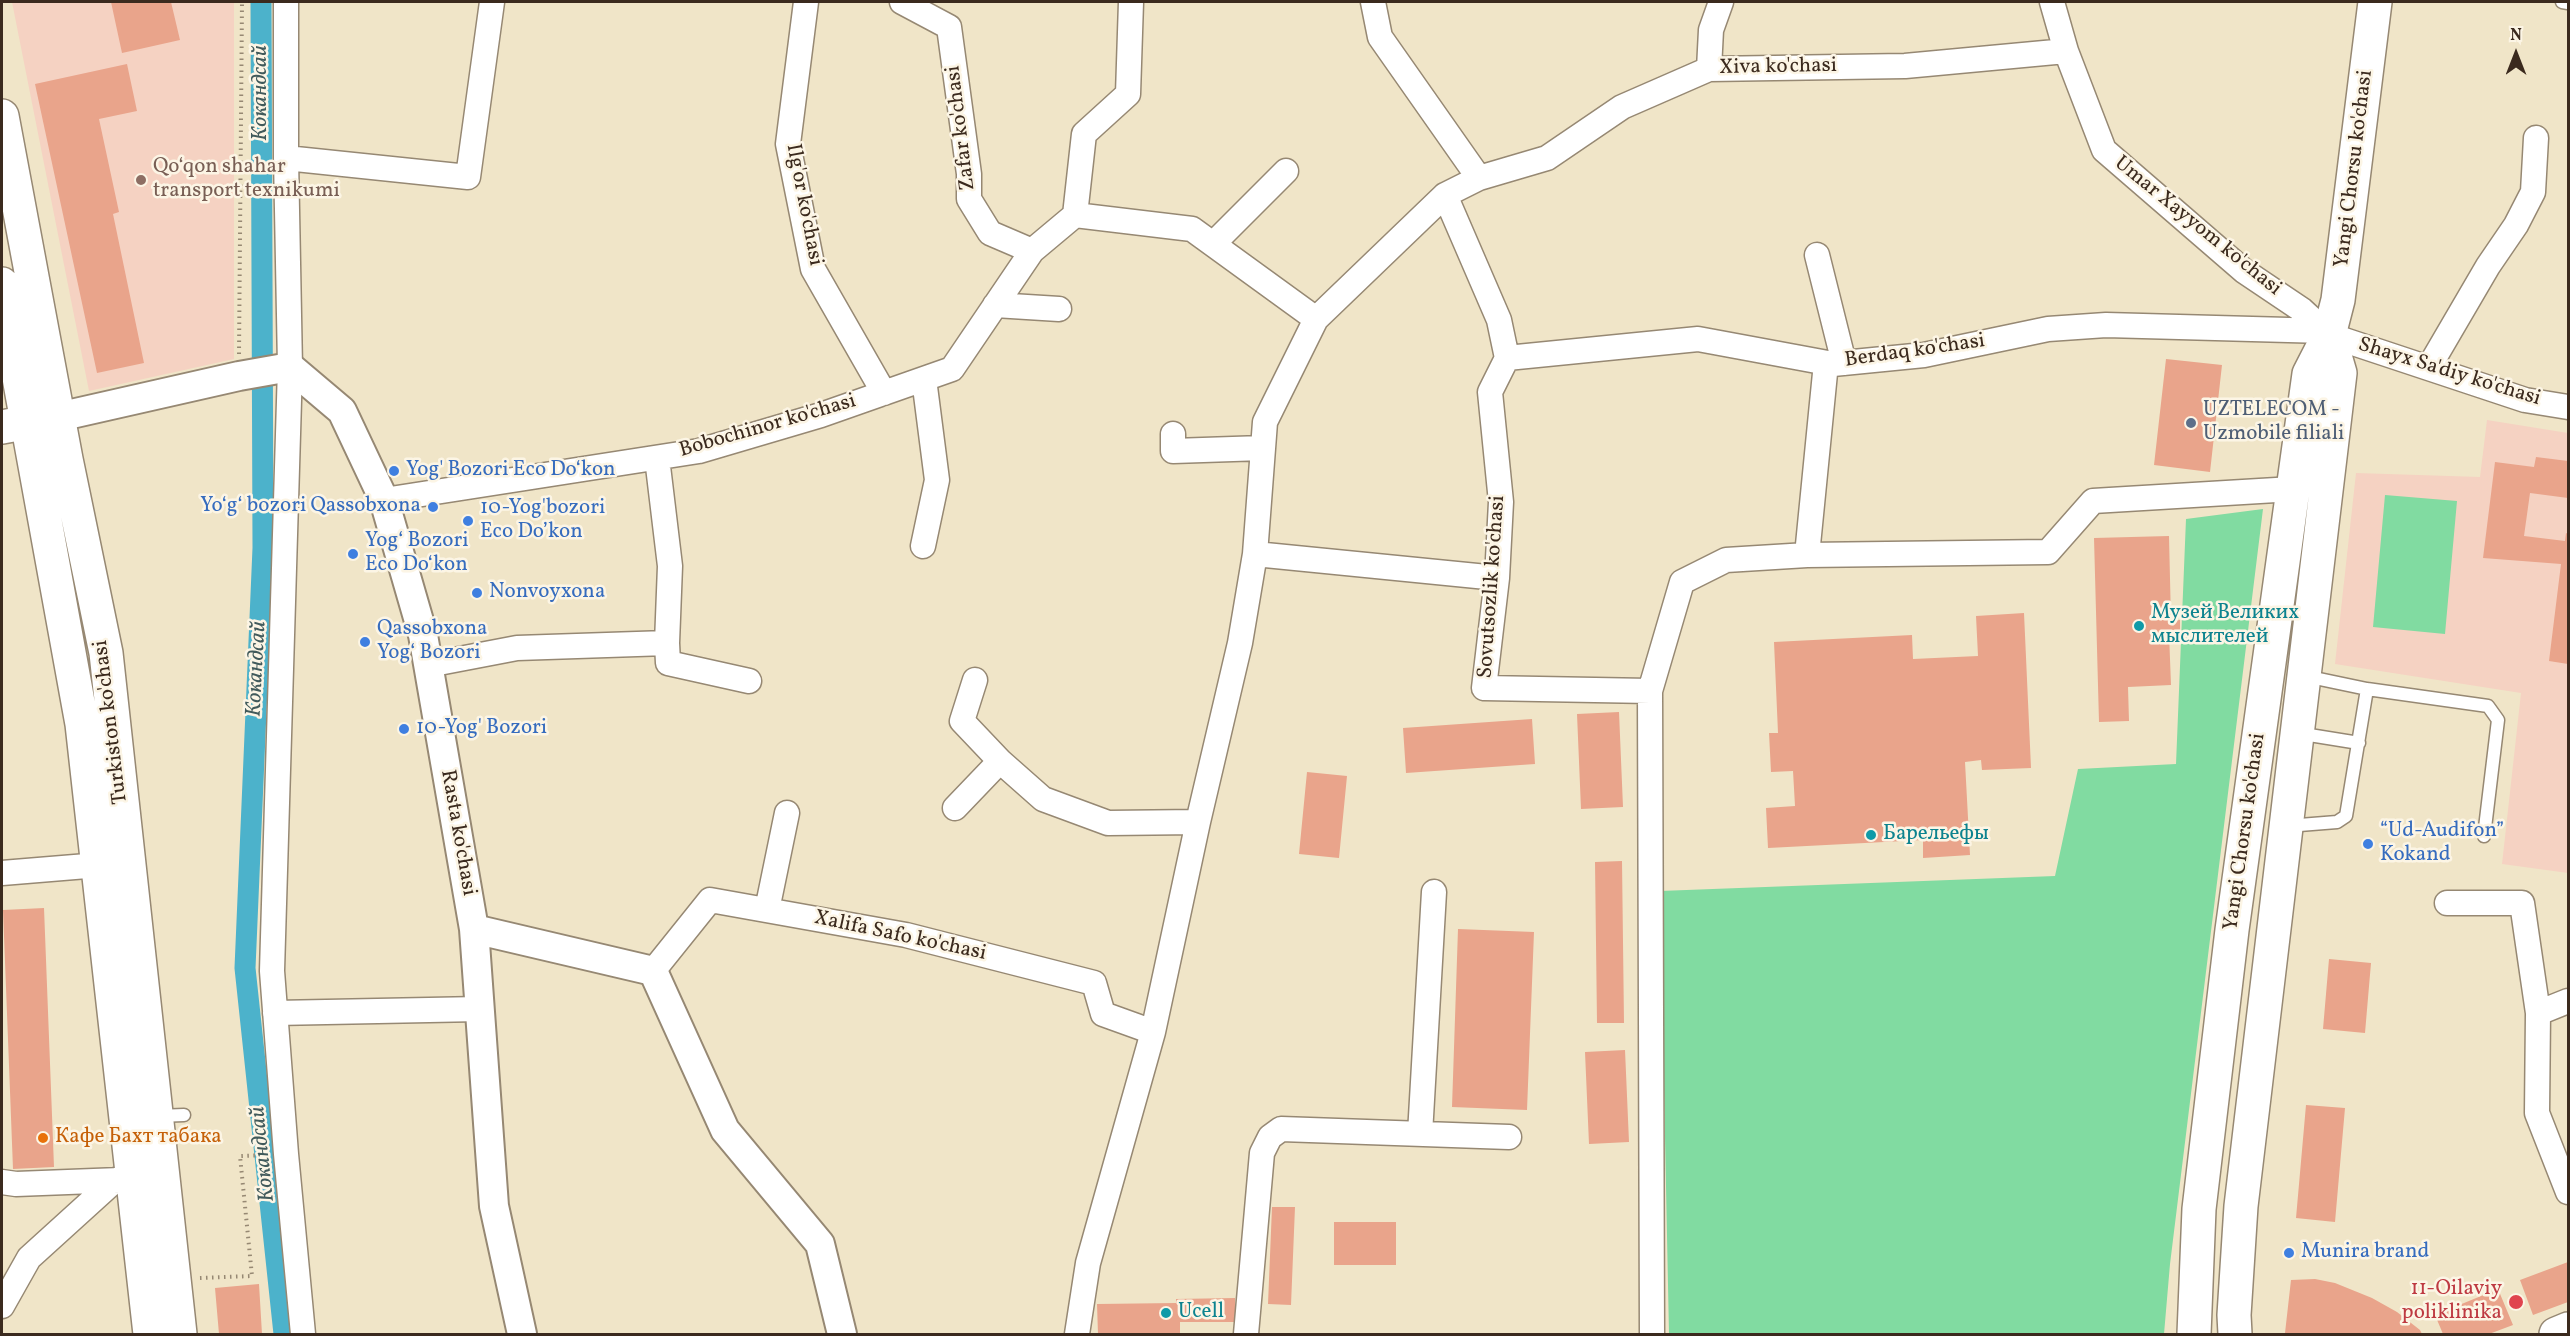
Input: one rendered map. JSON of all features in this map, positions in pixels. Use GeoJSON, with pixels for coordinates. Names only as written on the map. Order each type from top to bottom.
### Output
{"type":"FeatureCollection","features":[{"type":"Feature","properties":{"kind":"main road","name":"Yangi Chorsu ko'chasi"},"geometry":{"type":"LineString","coordinates":[[2193,1333],[2199,1209],[2228,965],[2293,489],[2309,374],[2338,300],[2375,2]]}},
{"type":"Feature","properties":{"kind":"main road","name":"Turkiston ko'chasi"},"geometry":{"type":"LineString","coordinates":[[2,116],[29,422],[106,653],[170,1116],[180,1335]]}},
{"type":"Feature","properties":{"kind":"main road","name":"Turkiston ko'chasi"},"geometry":{"type":"LineString","coordinates":[[2,284],[29,422],[82,724],[99,865],[124,1180],[150,1335]]}},
{"type":"Feature","properties":{"kind":"main road","name":"Yangi Chorsu ko'chasi"},"geometry":{"type":"LineString","coordinates":[[2240,1328],[2241,1206],[2340,373],[2327,333]]}},
{"type":"Feature","properties":{"kind":"main road"},"geometry":{"type":"LineString","coordinates":[[2556,1335],[2568,1329]]}},
{"type":"Feature","properties":{"kind":"street"},"geometry":{"type":"LineString","coordinates":[[286,2],[290,368],[272,971],[303,1335]]}},
{"type":"Feature","properties":{"kind":"street"},"geometry":{"type":"LineString","coordinates":[[286,158],[468,177],[492,2]]}},
{"type":"Feature","properties":{"kind":"street","name":"Ilg'or ko'chasi"},"geometry":{"type":"LineString","coordinates":[[806,2],[788,144],[790,155],[813,269],[884,393]]}},
{"type":"Feature","properties":{"kind":"street","name":"Zafar ko'chasi"},"geometry":{"type":"LineString","coordinates":[[902,2],[950,27],[969,174],[969,199],[990,233],[1032,251]]}},
{"type":"Feature","properties":{"kind":"street"},"geometry":{"type":"LineString","coordinates":[[1131,2],[1128,94],[1084,134],[1075,214],[1192,229],[1316,319]]}},
{"type":"Feature","properties":{"kind":"street"},"geometry":{"type":"LineString","coordinates":[[1373,2],[1380,37],[1479,178]]}},
{"type":"Feature","properties":{"kind":"street"},"geometry":{"type":"LineString","coordinates":[[1709,69],[1711,30],[1721,2]]}},
{"type":"Feature","properties":{"kind":"street","name":"Umar Xayyom ko'chasi"},"geometry":{"type":"LineString","coordinates":[[2052,2],[2066,51],[2104,150],[2244,271],[2302,310],[2327,333]]}},
{"type":"Feature","properties":{"kind":"street","name":"Xiva ko'chasi"},"geometry":{"type":"LineString","coordinates":[[1077,1335],[1088,1263],[1153,1032],[1198,822],[1240,643],[1255,554],[1265,422],[1316,319],[1445,195],[1479,178],[1547,158],[1622,107],[1709,69],[1905,66],[2066,51]]}},
{"type":"Feature","properties":{"kind":"street"},"geometry":{"type":"LineString","coordinates":[[2429,368],[2488,266],[2516,225],[2533,192],[2536,138]]}},
{"type":"Feature","properties":{"kind":"street"},"geometry":{"type":"LineString","coordinates":[[1213,244],[1286,171]]}},
{"type":"Feature","properties":{"kind":"street"},"geometry":{"type":"LineString","coordinates":[[1445,195],[1499,320],[1507,358]]}},
{"type":"Feature","properties":{"kind":"street","name":"Bobochinor ko'chasi"},"geometry":{"type":"LineString","coordinates":[[384,500],[710,448],[821,415],[952,369],[1032,251],[1075,214]]}},
{"type":"Feature","properties":{"kind":"street"},"geometry":{"type":"LineString","coordinates":[[1808,555],[1835,363],[1817,255]]}},
{"type":"Feature","properties":{"kind":"street"},"geometry":{"type":"LineString","coordinates":[[995,305],[1059,309]]}},
{"type":"Feature","properties":{"kind":"street","name":"Berdaq ko'chasi"},"geometry":{"type":"LineString","coordinates":[[1507,358],[1698,339],[1835,363],[1924,355],[2048,329],[2106,325],[2327,333]]}},
{"type":"Feature","properties":{"kind":"street","name":"Shayx Sa'diy ko'chasi"},"geometry":{"type":"LineString","coordinates":[[2327,333],[2525,400],[2568,408]]}},
{"type":"Feature","properties":{"kind":"street","name":"Sovutsozlik ko'chasi"},"geometry":{"type":"LineString","coordinates":[[1507,358],[1490,392],[1501,502],[1497,578],[1484,688],[1650,691]]}},
{"type":"Feature","properties":{"kind":"street"},"geometry":{"type":"LineString","coordinates":[[29,422],[239,376],[290,368]]}},
{"type":"Feature","properties":{"kind":"street","name":"Rasta ko'chasi"},"geometry":{"type":"LineString","coordinates":[[290,368],[342,411],[384,500],[423,635],[474,929],[494,1206],[522,1335]]}},
{"type":"Feature","properties":{"kind":"street"},"geometry":{"type":"LineString","coordinates":[[924,379],[937,480],[924,546]]}},
{"type":"Feature","properties":{"kind":"street"},"geometry":{"type":"LineString","coordinates":[[1173,434],[1173,451],[1263,448]]}},
{"type":"Feature","properties":{"kind":"street"},"geometry":{"type":"LineString","coordinates":[[657,458],[670,566],[668,663],[749,681]]}},
{"type":"Feature","properties":{"kind":"street"},"geometry":{"type":"LineString","coordinates":[[1652,1335],[1650,691],[1682,582],[1726,561],[1808,555],[2048,552],[2093,501],[2293,489]]}},
{"type":"Feature","properties":{"kind":"street"},"geometry":{"type":"LineString","coordinates":[[1255,554],[1497,578]]}},
{"type":"Feature","properties":{"kind":"street"},"geometry":{"type":"LineString","coordinates":[[428,665],[517,648],[668,643]]}},
{"type":"Feature","properties":{"kind":"street"},"geometry":{"type":"LineString","coordinates":[[975,680],[962,722],[1000,761],[1043,799],[1108,823],[1198,822]]}},
{"type":"Feature","properties":{"kind":"street"},"geometry":{"type":"LineString","coordinates":[[955,808],[1000,761]]}},
{"type":"Feature","properties":{"kind":"street"},"geometry":{"type":"LineString","coordinates":[[767,910],[788,813]]}},
{"type":"Feature","properties":{"kind":"street"},"geometry":{"type":"LineString","coordinates":[[2,873],[99,865]]}},
{"type":"Feature","properties":{"kind":"street"},"geometry":{"type":"LineString","coordinates":[[1420,1134],[1434,892]]}},
{"type":"Feature","properties":{"kind":"street","name":"Xalifa Safo ko'chasi"},"geometry":{"type":"LineString","coordinates":[[653,970],[710,900],[906,935],[1094,982],[1103,1014],[1153,1032]]}},
{"type":"Feature","properties":{"kind":"street"},"geometry":{"type":"LineString","coordinates":[[2447,903],[2522,903],[2538,1013],[2537,1113],[2568,1192]]}},
{"type":"Feature","properties":{"kind":"street"},"geometry":{"type":"LineString","coordinates":[[474,929],[653,970],[724,1130],[820,1244],[842,1335]]}},
{"type":"Feature","properties":{"kind":"street"},"geometry":{"type":"LineString","coordinates":[[2538,1013],[2568,1001]]}},
{"type":"Feature","properties":{"kind":"street"},"geometry":{"type":"LineString","coordinates":[[275,1013],[480,1009]]}},
{"type":"Feature","properties":{"kind":"street"},"geometry":{"type":"LineString","coordinates":[[1246,1335],[1262,1152],[1270,1137],[1281,1129],[1509,1137]]}},
{"type":"Feature","properties":{"kind":"street"},"geometry":{"type":"LineString","coordinates":[[2,1182],[15,1184],[124,1180]]}},
{"type":"Feature","properties":{"kind":"street"},"geometry":{"type":"LineString","coordinates":[[2,1306],[28,1258],[124,1180]]}},
{"type":"Feature","properties":{"kind":"lane"},"geometry":{"type":"LineString","coordinates":[[2562,2],[2568,3]]}},
{"type":"Feature","properties":{"kind":"lane"},"geometry":{"type":"LineString","coordinates":[[2304,676],[2367,689],[2488,706],[2498,720],[2484,836]]}},
{"type":"Feature","properties":{"kind":"lane"},"geometry":{"type":"LineString","coordinates":[[2287,826],[2337,822],[2346,816],[2367,689]]}},
{"type":"Feature","properties":{"kind":"lane"},"geometry":{"type":"LineString","coordinates":[[2297,734],[2359,743]]}},
{"type":"Feature","properties":{"kind":"path"},"geometry":{"type":"LineString","coordinates":[[239,376],[242,2]]}},
{"type":"Feature","properties":{"kind":"path"},"geometry":{"type":"LineString","coordinates":[[201,1289],[200,1278],[252,1276],[240,1155],[248,1155]]}},
{"type":"Feature","properties":{"kind":"shaded area","name":"Qoʻqon shahar transport texnikumi"},"geometry":{"type":"Polygon","coordinates":[[[12,2],[234,2],[234,359],[89,391],[12,2]]]}},
{"type":"Feature","properties":{"kind":"shaded area"},"geometry":{"type":"Polygon","coordinates":[[[2487,420],[2568,433],[2568,873],[2502,864],[2521,693],[2335,664],[2356,473],[2480,477],[2487,420]]]}},
{"type":"Feature","properties":{"kind":"green space"},"geometry":{"type":"Polygon","coordinates":[[[2385,495],[2457,501],[2445,634],[2373,627],[2385,495]]]}},
{"type":"Feature","properties":{"kind":"green space"},"geometry":{"type":"Polygon","coordinates":[[[2263,509],[2170,1264],[2164,1334],[1669,1334],[1660,891],[2055,876],[2078,769],[2176,764],[2186,519],[2263,509]]]}},
{"type":"Feature","properties":{"kind":"building"},"geometry":{"type":"Polygon","coordinates":[[[111,2],[171,2],[180,40],[122,53],[111,2]]]}},
{"type":"Feature","properties":{"kind":"building"},"geometry":{"type":"Polygon","coordinates":[[[127,64],[137,111],[99,119],[119,212],[113,214],[144,363],[97,373],[35,84],[127,64]]]}},
{"type":"Feature","properties":{"kind":"building"},"geometry":{"type":"Polygon","coordinates":[[[2166,359],[2222,365],[2210,472],[2154,465],[2166,359]]]}},
{"type":"Feature","properties":{"kind":"building"},"geometry":{"type":"Polygon","coordinates":[[[2536,457],[2568,461],[2568,498],[2530,493],[2524,536],[2565,541],[2566,533],[2568,534],[2568,664],[2549,661],[2561,564],[2483,558],[2495,462],[2534,467],[2536,457]]]}},
{"type":"Feature","properties":{"kind":"building","name":"Музей Великих мыслителей"},"geometry":{"type":"Polygon","coordinates":[[[2169,536],[2171,621],[2180,620],[2180,632],[2169,633],[2171,685],[2128,687],[2129,721],[2099,722],[2094,538],[2169,536]]]}},
{"type":"Feature","properties":{"kind":"building"},"geometry":{"type":"Polygon","coordinates":[[[2024,613],[2031,768],[1982,770],[1981,760],[1965,762],[1970,855],[1923,858],[1923,840],[1768,848],[1766,808],[1795,806],[1793,771],[1771,772],[1769,733],[1778,733],[1774,642],[1912,635],[1913,659],[1978,656],[1976,616],[2024,613]]]}},
{"type":"Feature","properties":{"kind":"building"},"geometry":{"type":"Polygon","coordinates":[[[1619,712],[1623,807],[1581,809],[1577,714],[1619,712]]]}},
{"type":"Feature","properties":{"kind":"building"},"geometry":{"type":"Polygon","coordinates":[[[1532,719],[1535,764],[1406,773],[1403,728],[1532,719]]]}},
{"type":"Feature","properties":{"kind":"building"},"geometry":{"type":"Polygon","coordinates":[[[1307,772],[1347,776],[1339,858],[1299,854],[1307,772]]]}},
{"type":"Feature","properties":{"kind":"building"},"geometry":{"type":"Polygon","coordinates":[[[1622,861],[1624,1023],[1597,1023],[1595,862],[1622,861]]]}},
{"type":"Feature","properties":{"kind":"building"},"geometry":{"type":"Polygon","coordinates":[[[44,908],[54,1167],[13,1169],[3,910],[44,908]]]}},
{"type":"Feature","properties":{"kind":"building"},"geometry":{"type":"Polygon","coordinates":[[[1458,929],[1534,932],[1527,1110],[1452,1107],[1458,929]]]}},
{"type":"Feature","properties":{"kind":"building"},"geometry":{"type":"Polygon","coordinates":[[[2329,959],[2371,963],[2365,1033],[2323,1029],[2329,959]]]}},
{"type":"Feature","properties":{"kind":"building"},"geometry":{"type":"Polygon","coordinates":[[[1625,1050],[1629,1142],[1589,1144],[1585,1052],[1625,1050]]]}},
{"type":"Feature","properties":{"kind":"building"},"geometry":{"type":"Polygon","coordinates":[[[2306,1105],[2345,1108],[2335,1222],[2296,1218],[2306,1105]]]}},
{"type":"Feature","properties":{"kind":"building"},"geometry":{"type":"Polygon","coordinates":[[[1272,1207],[1295,1207],[1291,1305],[1268,1304],[1272,1207]]]}},
{"type":"Feature","properties":{"kind":"building"},"geometry":{"type":"Polygon","coordinates":[[[1334,1222],[1396,1222],[1396,1265],[1334,1265],[1334,1222]]]}},
{"type":"Feature","properties":{"kind":"building"},"geometry":{"type":"Polygon","coordinates":[[[2568,1262],[2568,1302],[2533,1315],[2520,1280],[2568,1262]]]}},
{"type":"Feature","properties":{"kind":"building"},"geometry":{"type":"Polygon","coordinates":[[[2315,1279],[2335,1283],[2372,1298],[2397,1312],[2422,1334],[2285,1333],[2291,1280],[2315,1279]]]}},
{"type":"Feature","properties":{"kind":"building"},"geometry":{"type":"Polygon","coordinates":[[[259,1284],[262,1334],[219,1334],[215,1288],[259,1284]]]}},
{"type":"Feature","properties":{"kind":"building"},"geometry":{"type":"Polygon","coordinates":[[[2498,1289],[2513,1325],[2489,1334],[2443,1334],[2435,1315],[2498,1289]]]}},
{"type":"Feature","properties":{"kind":"building","name":"Ucell"},"geometry":{"type":"Polygon","coordinates":[[[1235,1298],[1235,1322],[1180,1322],[1180,1334],[1098,1334],[1097,1304],[1176,1303],[1176,1299],[1235,1298]]]}},
{"type":"Feature","properties":{"kind":"waterway","name":"Кокандсай"},"geometry":{"type":"LineString","coordinates":[[261,2],[263,548],[245,968],[284,1334]]}},
{"type":"Feature","properties":{"kind":"place","name":"Qoʻqon shahar transport texnikumi"},"geometry":{"type":"Point","coordinates":[141,180]}},
{"type":"Feature","properties":{"kind":"place","name":"UZTELECOM - Uzmobile filiali"},"geometry":{"type":"Point","coordinates":[2191,423]}},
{"type":"Feature","properties":{"kind":"place","name":"Yog' Bozori Eco Do‘kon"},"geometry":{"type":"Point","coordinates":[394,471]}},
{"type":"Feature","properties":{"kind":"place","name":"Yoʻgʻ bozori Qassobxona"},"geometry":{"type":"Point","coordinates":[433,507]}},
{"type":"Feature","properties":{"kind":"place","name":"10-Yog'bozori Eco Do’kon"},"geometry":{"type":"Point","coordinates":[468,521]}},
{"type":"Feature","properties":{"kind":"place","name":"Yogʻ Bozori Eco Doʻkon"},"geometry":{"type":"Point","coordinates":[353,554]}},
{"type":"Feature","properties":{"kind":"place","name":"Nonvoyxona"},"geometry":{"type":"Point","coordinates":[477,593]}},
{"type":"Feature","properties":{"kind":"place","name":"Музей Великих мыслителей"},"geometry":{"type":"Point","coordinates":[2139,626]}},
{"type":"Feature","properties":{"kind":"place","name":"Qassobxona Yog‘ Bozori"},"geometry":{"type":"Point","coordinates":[365,642]}},
{"type":"Feature","properties":{"kind":"place","name":"10-Yog' Bozori"},"geometry":{"type":"Point","coordinates":[404,729]}},
{"type":"Feature","properties":{"kind":"place","name":"Барельефы"},"geometry":{"type":"Point","coordinates":[1871,835]}},
{"type":"Feature","properties":{"kind":"place","name":"“Ud-Audifon” Kokand"},"geometry":{"type":"Point","coordinates":[2368,844]}},
{"type":"Feature","properties":{"kind":"place","name":"Кафе Бахт табака"},"geometry":{"type":"Point","coordinates":[43,1138]}},
{"type":"Feature","properties":{"kind":"place","name":"Munira brand"},"geometry":{"type":"Point","coordinates":[2289,1253]}},
{"type":"Feature","properties":{"kind":"place","name":"11-Oilaviy poliklinika"},"geometry":{"type":"Point","coordinates":[2516,1302]}},
{"type":"Feature","properties":{"kind":"place","name":"Ucell"},"geometry":{"type":"Point","coordinates":[1166,1313]}}]}
